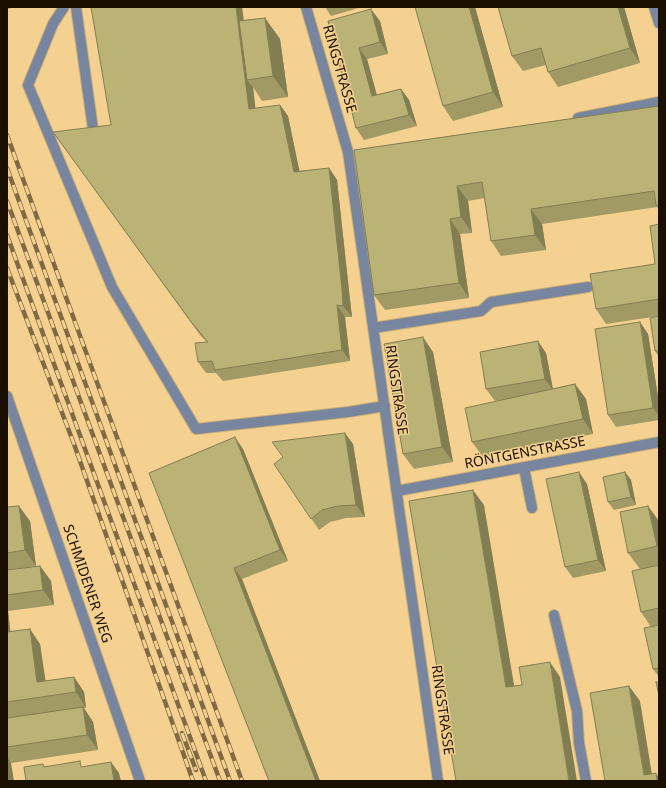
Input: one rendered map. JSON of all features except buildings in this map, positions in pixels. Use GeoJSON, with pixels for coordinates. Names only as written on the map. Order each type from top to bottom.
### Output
{"type":"FeatureCollection","features":[{"type":"Feature","properties":{"kind":"street"},"geometry":{"type":"LineString","coordinates":[[64,7],[54,24],[28,85],[112,287],[196,429],[348,412],[385,406]]}},
{"type":"Feature","properties":{"kind":"street"},"geometry":{"type":"LineString","coordinates":[[76,7],[93,129]]}},
{"type":"Feature","properties":{"kind":"street","name":"RINGSTRASSE"},"geometry":{"type":"LineString","coordinates":[[306,7],[352,151],[374,328],[438,781]]}},
{"type":"Feature","properties":{"kind":"street"},"geometry":{"type":"LineString","coordinates":[[654,7],[659,23]]}},
{"type":"Feature","properties":{"kind":"street"},"geometry":{"type":"LineString","coordinates":[[566,121],[659,102]]}},
{"type":"Feature","properties":{"kind":"street"},"geometry":{"type":"LineString","coordinates":[[374,328],[481,311],[491,302],[588,287]]}},
{"type":"Feature","properties":{"kind":"street","name":"SCHMIDENER WEG"},"geometry":{"type":"LineString","coordinates":[[7,396],[140,781]]}},
{"type":"Feature","properties":{"kind":"street","name":"RÖNTGENSTRASSE"},"geometry":{"type":"LineString","coordinates":[[397,491],[659,442]]}},
{"type":"Feature","properties":{"kind":"street"},"geometry":{"type":"LineString","coordinates":[[524,468],[532,508]]}},
{"type":"Feature","properties":{"kind":"street"},"geometry":{"type":"LineString","coordinates":[[554,615],[577,711],[579,743],[586,781]]}},
{"type":"Feature","properties":{"kind":"railway"},"geometry":{"type":"LineString","coordinates":[[7,135],[242,781]]}},
{"type":"Feature","properties":{"kind":"railway"},"geometry":{"type":"LineString","coordinates":[[7,168],[230,781]]}},
{"type":"Feature","properties":{"kind":"railway"},"geometry":{"type":"LineString","coordinates":[[7,201],[220,781]]}},
{"type":"Feature","properties":{"kind":"railway"},"geometry":{"type":"LineString","coordinates":[[7,235],[206,781]]}},
{"type":"Feature","properties":{"kind":"railway"},"geometry":{"type":"LineString","coordinates":[[7,268],[74,444],[193,781]]}},
{"type":"Feature","properties":{"kind":"railway"},"geometry":{"type":"LineString","coordinates":[[182,733],[196,770]]}}]}
